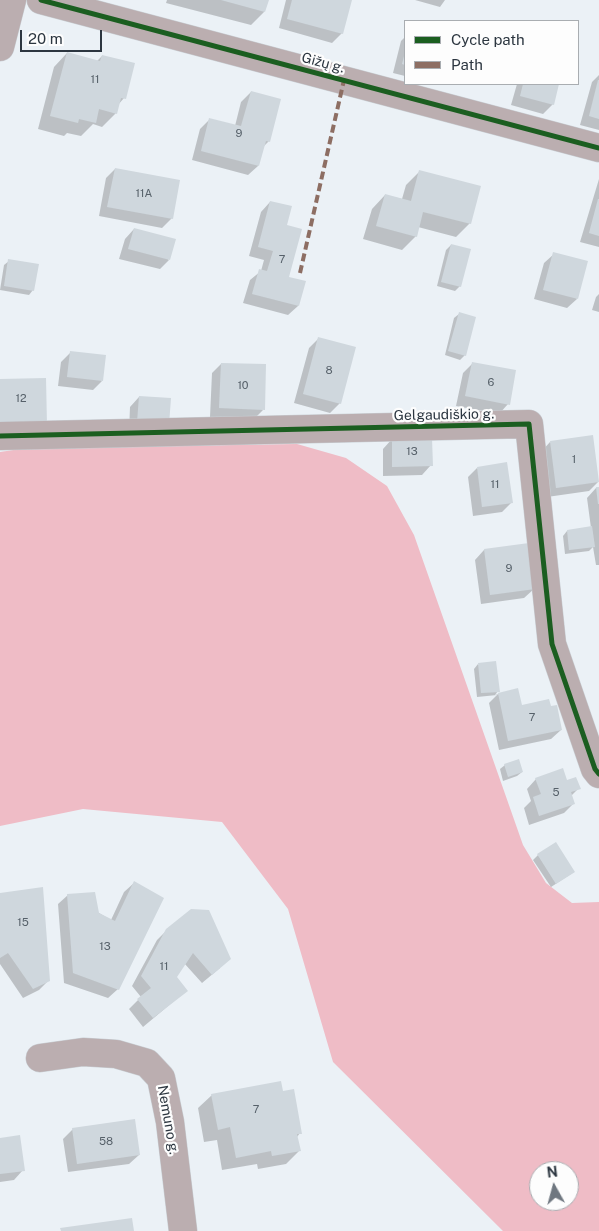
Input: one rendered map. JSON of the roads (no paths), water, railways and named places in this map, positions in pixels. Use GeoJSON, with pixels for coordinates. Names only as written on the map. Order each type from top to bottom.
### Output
{"type":"FeatureCollection","features":[{"type":"Feature","properties":{"kind":"street"},"geometry":{"type":"LineString","coordinates":[[0,47],[12,0]]}},
{"type":"Feature","properties":{"kind":"street","name":"Gižų g."},"geometry":{"type":"LineString","coordinates":[[41,0],[599,148]]}},
{"type":"Feature","properties":{"kind":"street","name":"Gelgaudiškio g."},"geometry":{"type":"LineString","coordinates":[[0,436],[529,424],[552,644],[595,769],[599,774]]}},
{"type":"Feature","properties":{"kind":"street","name":"Nemuno g."},"geometry":{"type":"LineString","coordinates":[[40,1058],[83,1052],[116,1054],[147,1063],[161,1078],[170,1122],[183,1231]]}}]}
